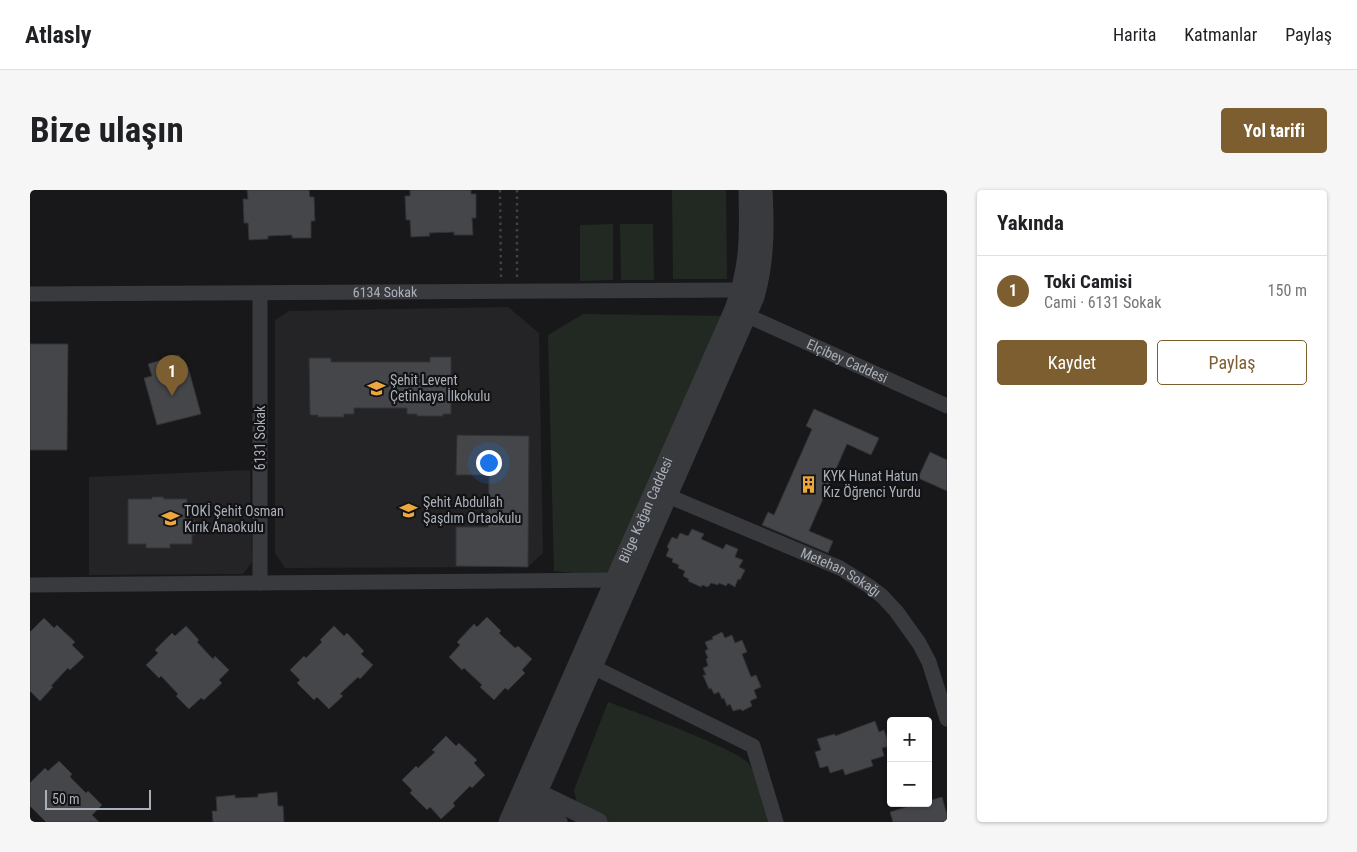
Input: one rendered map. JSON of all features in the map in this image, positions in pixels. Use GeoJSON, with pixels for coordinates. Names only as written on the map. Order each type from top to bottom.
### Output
{"type":"FeatureCollection","features":[{"type":"Feature","properties":{"kind":"street","name":"Bilge Kağan Caddesi"},"geometry":{"type":"LineString","coordinates":[[527,803],[614,580],[741,290],[746,271],[749,245],[748,190]]}},
{"type":"Feature","properties":{"kind":"street","name":"Bilge Kağan Caddesi"},"geometry":{"type":"LineString","coordinates":[[508,822],[527,803],[593,667],[748,316],[762,268],[764,235],[763,190]]}},
{"type":"Feature","properties":{"kind":"street","name":"6134 Sokak"},"geometry":{"type":"LineString","coordinates":[[30,294],[741,290]]}},
{"type":"Feature","properties":{"kind":"street","name":"6131 Sokak"},"geometry":{"type":"LineString","coordinates":[[260,293],[260,583]]}},
{"type":"Feature","properties":{"kind":"street","name":"Elçibey Caddesi"},"geometry":{"type":"LineString","coordinates":[[748,316],[947,406]]}},
{"type":"Feature","properties":{"kind":"street","name":"Metehan Sokağı"},"geometry":{"type":"LineString","coordinates":[[668,496],[840,568],[882,596],[907,626],[941,678],[947,719]]}},
{"type":"Feature","properties":{"kind":"street"},"geometry":{"type":"LineString","coordinates":[[30,586],[614,580]]}},
{"type":"Feature","properties":{"kind":"street"},"geometry":{"type":"LineString","coordinates":[[593,667],[753,746],[776,822]]}},
{"type":"Feature","properties":{"kind":"street"},"geometry":{"type":"LineString","coordinates":[[527,803],[558,822]]}},
{"type":"Feature","properties":{"kind":"street"},"geometry":{"type":"LineString","coordinates":[[527,803],[598,822]]}},
{"type":"Feature","properties":{"kind":"path"},"geometry":{"type":"LineString","coordinates":[[500,190],[501,292]]}},
{"type":"Feature","properties":{"kind":"path"},"geometry":{"type":"LineString","coordinates":[[516,190],[518,291]]}},
{"type":"Feature","properties":{"kind":"shaded area"},"geometry":{"type":"Polygon","coordinates":[[[672,190],[726,190],[727,279],[673,279],[672,190]]]}},
{"type":"Feature","properties":{"kind":"shaded area"},"geometry":{"type":"Polygon","coordinates":[[[613,224],[613,280],[580,281],[580,225],[613,224]]]}},
{"type":"Feature","properties":{"kind":"shaded area"},"geometry":{"type":"Polygon","coordinates":[[[620,224],[653,224],[654,280],[621,280],[620,224]]]}},
{"type":"Feature","properties":{"kind":"shaded area"},"geometry":{"type":"Polygon","coordinates":[[[508,307],[539,333],[543,553],[528,567],[285,568],[275,553],[275,320],[289,311],[508,307]]]}},
{"type":"Feature","properties":{"kind":"shaded area"},"geometry":{"type":"Polygon","coordinates":[[[583,314],[727,316],[610,577],[554,571],[548,335],[583,314]]]}},
{"type":"Feature","properties":{"kind":"shaded area","name":"TOKİ Şehit Osman Kırık Anaokulu"},"geometry":{"type":"Polygon","coordinates":[[[250,470],[252,562],[243,574],[89,575],[89,477],[250,470]]]}},
{"type":"Feature","properties":{"kind":"shaded area"},"geometry":{"type":"Polygon","coordinates":[[[608,702],[706,740],[749,764],[761,792],[768,822],[609,822],[578,808],[574,790],[608,702]]]}},
{"type":"Feature","properties":{"kind":"building"},"geometry":{"type":"Polygon","coordinates":[[[247,190],[309,190],[310,197],[314,197],[315,221],[311,221],[311,238],[292,238],[292,235],[268,236],[268,239],[249,240],[248,223],[244,223],[243,199],[248,199],[247,190]]]}},
{"type":"Feature","properties":{"kind":"building"},"geometry":{"type":"Polygon","coordinates":[[[410,190],[471,190],[471,194],[476,194],[476,218],[472,218],[473,235],[454,235],[454,232],[429,233],[430,236],[411,237],[410,220],[406,220],[405,196],[410,196],[410,190]]]}},
{"type":"Feature","properties":{"kind":"building"},"geometry":{"type":"Polygon","coordinates":[[[30,344],[68,344],[67,450],[30,450],[30,344]]]}},
{"type":"Feature","properties":{"kind":"building"},"geometry":{"type":"Polygon","coordinates":[[[179,355],[182,368],[188,367],[201,414],[157,425],[144,378],[152,376],[148,364],[179,355]]]}},
{"type":"Feature","properties":{"kind":"building"},"geometry":{"type":"Polygon","coordinates":[[[430,357],[451,357],[451,414],[443,414],[443,416],[417,416],[417,414],[407,414],[407,408],[354,408],[354,414],[344,414],[344,417],[318,417],[318,415],[310,415],[309,358],[331,358],[331,362],[430,362],[430,357]]]}},
{"type":"Feature","properties":{"kind":"building","name":"KYK Hunat Hatun Kız Öğrenci Yurdu"},"geometry":{"type":"Polygon","coordinates":[[[814,409],[879,438],[871,455],[847,444],[809,531],[833,541],[828,553],[762,525],[768,512],[774,515],[812,429],[806,426],[814,409]]]}},
{"type":"Feature","properties":{"kind":"building"},"geometry":{"type":"Polygon","coordinates":[[[457,435],[529,436],[528,567],[456,566],[456,527],[488,527],[489,475],[456,475],[457,435]]]}},
{"type":"Feature","properties":{"kind":"building"},"geometry":{"type":"Polygon","coordinates":[[[930,452],[947,460],[947,491],[918,478],[930,452]]]}},
{"type":"Feature","properties":{"kind":"building"},"geometry":{"type":"Polygon","coordinates":[[[152,497],[187,499],[187,520],[195,520],[195,535],[192,535],[192,544],[170,544],[170,548],[146,548],[146,544],[128,544],[128,499],[152,499],[152,497]]]}},
{"type":"Feature","properties":{"kind":"building"},"geometry":{"type":"Polygon","coordinates":[[[692,529],[704,534],[701,539],[723,549],[726,544],[738,549],[735,557],[743,560],[739,567],[745,570],[735,587],[728,583],[726,586],[719,583],[718,585],[711,583],[708,587],[702,585],[701,587],[688,581],[689,579],[683,576],[685,571],[678,568],[679,565],[672,562],[673,559],[666,556],[669,549],[667,547],[672,537],[677,539],[680,533],[688,536],[692,529]]]}},
{"type":"Feature","properties":{"kind":"building"},"geometry":{"type":"Polygon","coordinates":[[[487,617],[501,631],[499,633],[515,648],[518,646],[532,659],[522,670],[525,673],[508,690],[505,688],[494,700],[480,687],[482,685],[464,668],[462,670],[449,657],[460,645],[457,642],[474,624],[477,627],[487,617]]]}},
{"type":"Feature","properties":{"kind":"building"},"geometry":{"type":"Polygon","coordinates":[[[44,618],[54,628],[57,625],[75,642],[72,645],[84,657],[70,670],[68,668],[40,701],[30,691],[30,632],[44,618]]]}},
{"type":"Feature","properties":{"kind":"building"},"geometry":{"type":"Polygon","coordinates":[[[186,626],[199,640],[197,642],[213,659],[215,656],[229,670],[219,680],[222,683],[204,700],[201,698],[189,709],[176,696],[178,694],[161,676],[159,678],[146,665],[158,653],[155,650],[172,633],[175,636],[186,626]]]}},
{"type":"Feature","properties":{"kind":"building"},"geometry":{"type":"Polygon","coordinates":[[[334,626],[344,636],[347,633],[364,651],[361,654],[373,665],[360,679],[358,677],[340,694],[343,696],[329,709],[317,697],[314,700],[297,683],[300,680],[290,670],[304,656],[306,658],[322,642],[320,640],[334,626]]]}},
{"type":"Feature","properties":{"kind":"building"},"geometry":{"type":"Polygon","coordinates":[[[722,632],[725,638],[732,635],[735,643],[742,640],[747,652],[742,654],[751,677],[756,675],[761,687],[754,690],[757,698],[750,701],[752,706],[742,711],[741,709],[733,711],[730,704],[727,706],[719,692],[714,694],[711,688],[709,689],[703,675],[706,675],[703,668],[708,666],[706,659],[708,658],[705,651],[708,649],[705,642],[722,632]]]}},
{"type":"Feature","properties":{"kind":"building"},"geometry":{"type":"Polygon","coordinates":[[[875,721],[879,732],[884,730],[887,738],[887,747],[882,748],[884,756],[871,760],[873,766],[845,775],[843,769],[830,773],[828,766],[820,768],[815,752],[821,750],[817,739],[835,734],[835,736],[875,721]]]}},
{"type":"Feature","properties":{"kind":"building"},"geometry":{"type":"Polygon","coordinates":[[[446,736],[456,746],[459,743],[477,760],[474,763],[485,775],[472,788],[470,786],[453,803],[455,806],[441,819],[430,807],[427,810],[410,793],[412,790],[402,780],[416,766],[418,768],[435,752],[432,750],[446,736]]]}},
{"type":"Feature","properties":{"kind":"building"},"geometry":{"type":"Polygon","coordinates":[[[59,761],[72,774],[70,777],[86,793],[88,791],[102,805],[92,815],[99,822],[46,822],[30,806],[30,783],[45,768],[48,771],[59,761]]]}},
{"type":"Feature","properties":{"kind":"building"},"geometry":{"type":"Polygon","coordinates":[[[277,792],[278,806],[283,806],[284,822],[213,822],[212,811],[217,811],[216,797],[235,795],[235,798],[258,797],[258,794],[277,792]]]}},
{"type":"Feature","properties":{"kind":"building"},"geometry":{"type":"Polygon","coordinates":[[[942,797],[947,822],[893,822],[890,812],[906,807],[932,807],[932,800],[942,797]]]}},
{"type":"Feature","properties":{"kind":"place","name":"Şehit Levent Çetinkaya İlkokulu"},"geometry":{"type":"Point","coordinates":[376,388]}},
{"type":"Feature","properties":{"kind":"place","name":"Toki Camisi"},"geometry":{"type":"Point","coordinates":[172,396]}},
{"type":"Feature","properties":{"kind":"place","name":"KYK Hunat Hatun Kız Öğrenci Yurdu"},"geometry":{"type":"Point","coordinates":[809,484]}},
{"type":"Feature","properties":{"kind":"place","name":"Şehit Abdullah Şaşdım Ortaokulu"},"geometry":{"type":"Point","coordinates":[409,510]}},
{"type":"Feature","properties":{"kind":"place","name":"TOKİ Şehit Osman Kırık Anaokulu"},"geometry":{"type":"Point","coordinates":[170,519]}}]}
